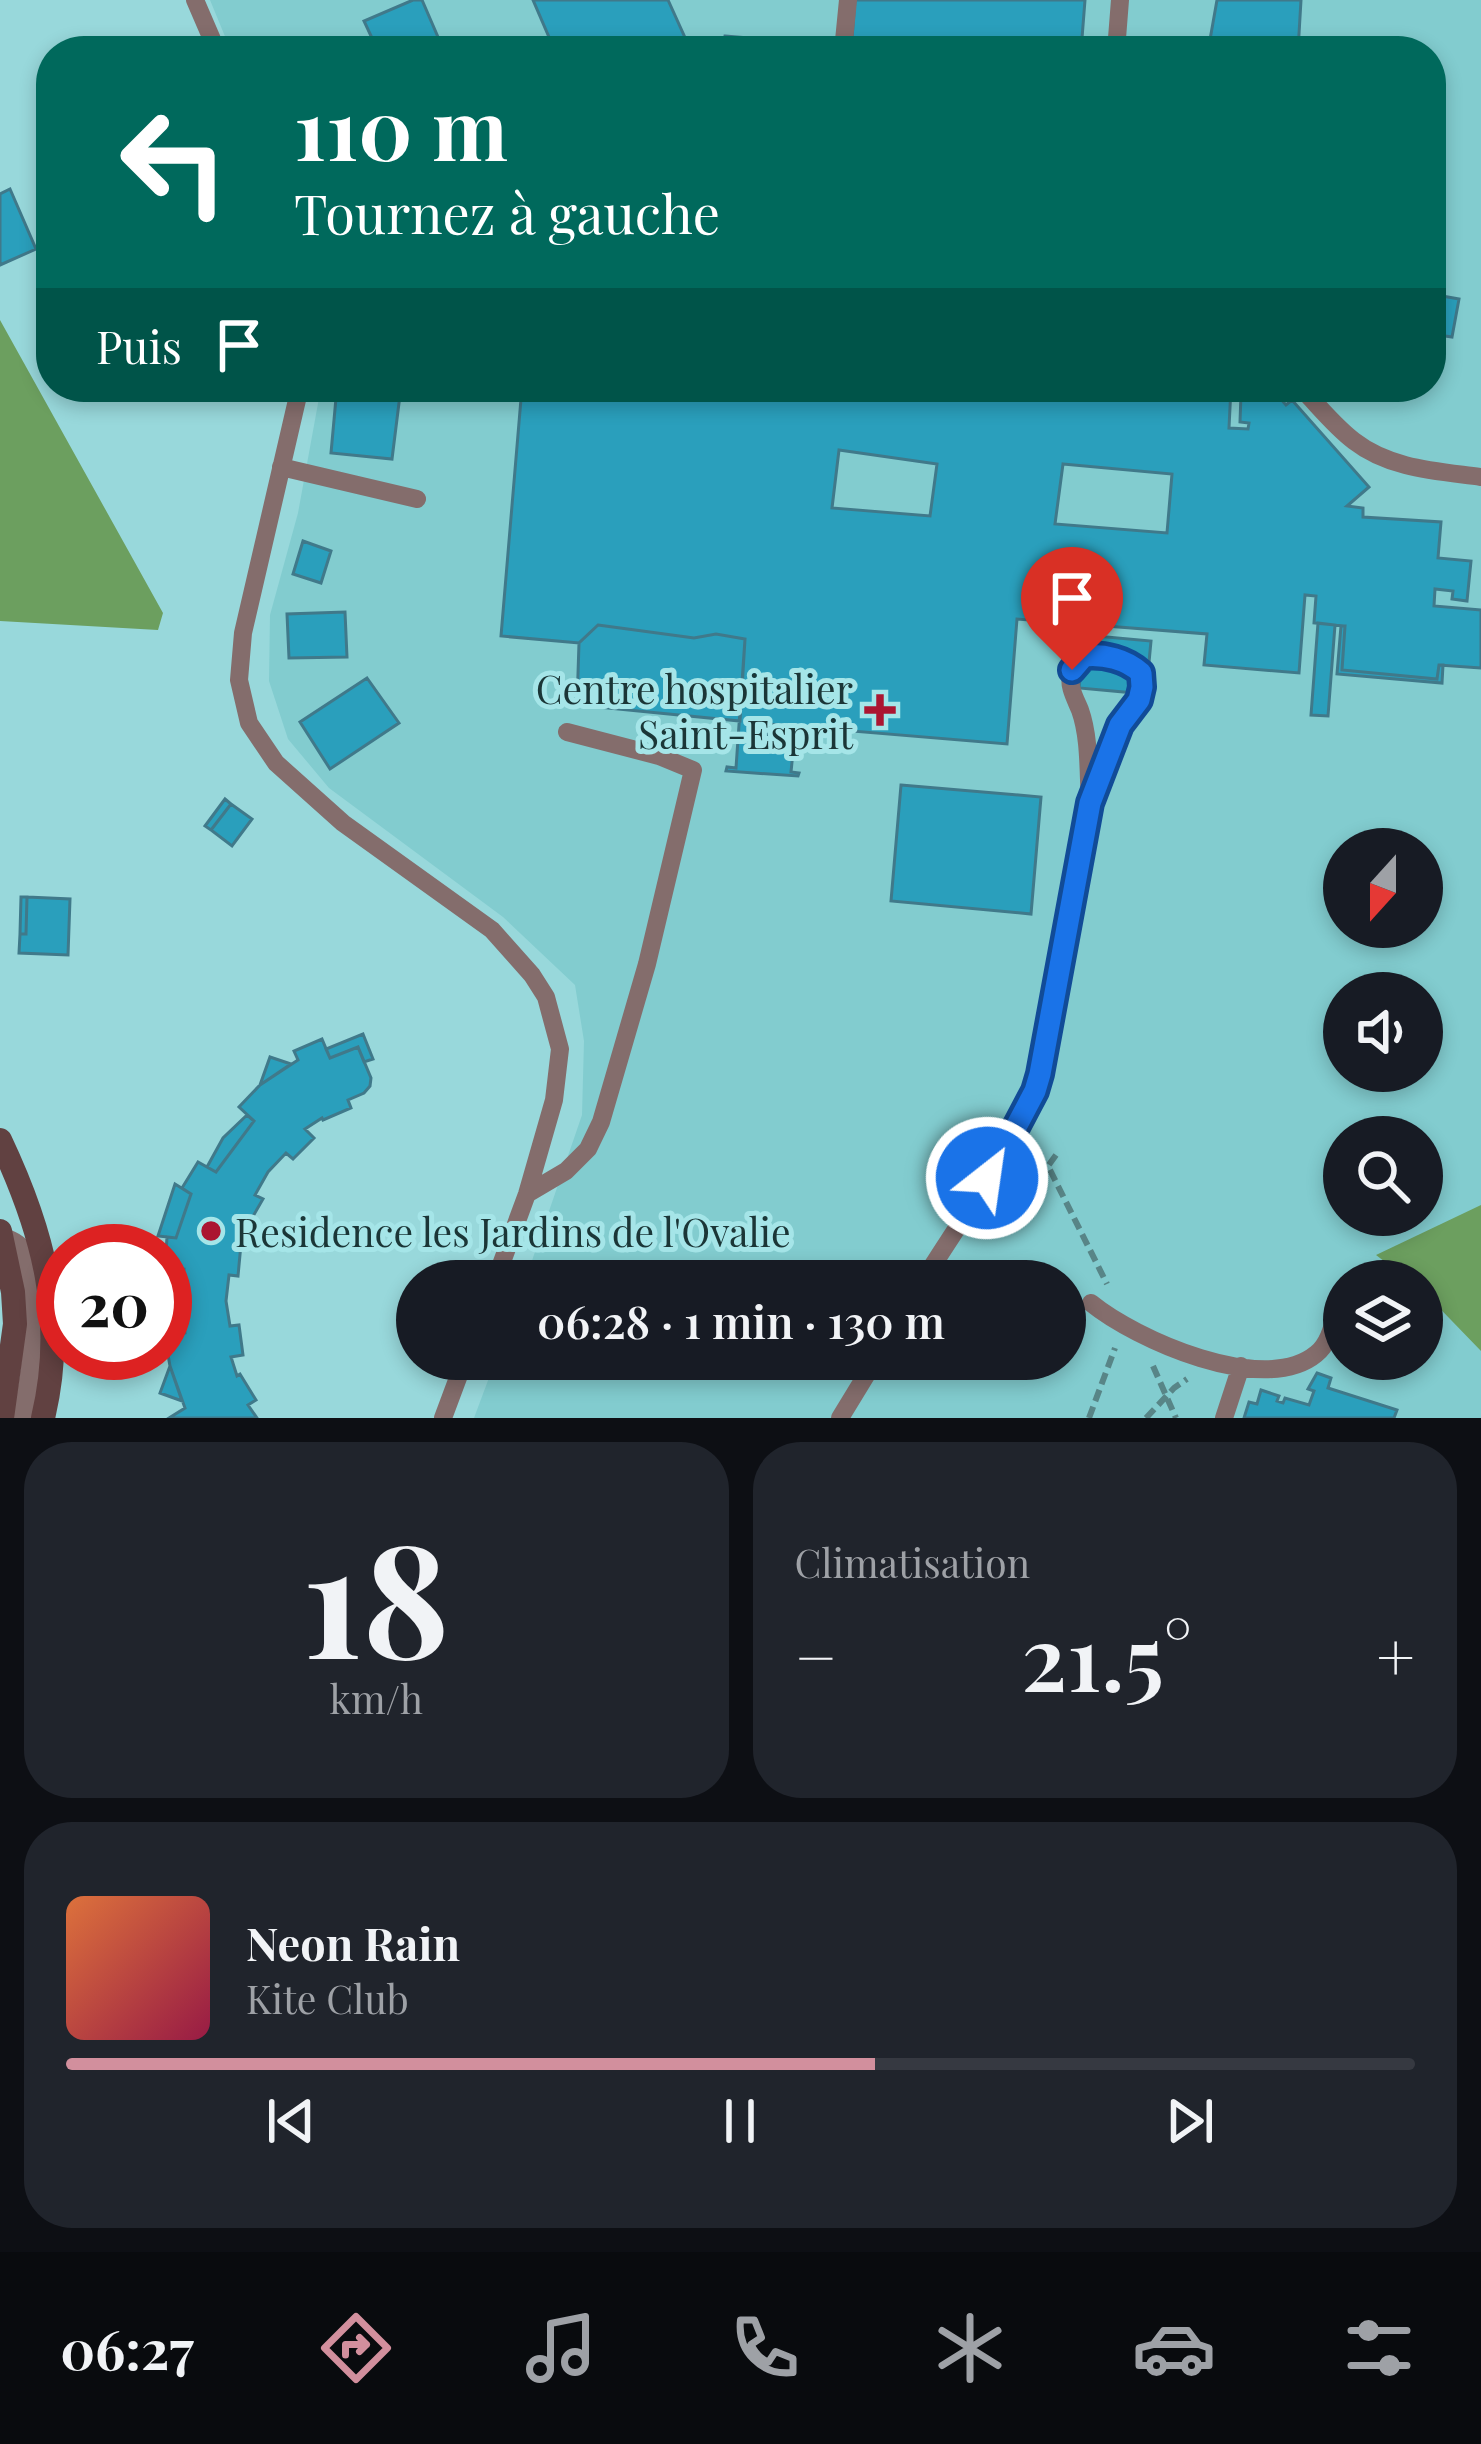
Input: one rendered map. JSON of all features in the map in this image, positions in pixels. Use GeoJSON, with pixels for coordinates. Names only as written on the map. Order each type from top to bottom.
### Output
{"type":"FeatureCollection","features":[{"type":"Feature","properties":{"kind":"main road"},"geometry":{"type":"LineString","coordinates":[[0,1140],[46,1260],[53,1302],[46,1418]]}},
{"type":"Feature","properties":{"kind":"main road"},"geometry":{"type":"LineString","coordinates":[[2,1236],[15,1324],[2,1418]]}},
{"type":"Feature","properties":{"kind":"street"},"geometry":{"type":"LineString","coordinates":[[2,1236],[24,1254],[38,1318],[26,1418]]}},
{"type":"Feature","properties":{"kind":"lane"},"geometry":{"type":"LineString","coordinates":[[195,0],[211,36]]}},
{"type":"Feature","properties":{"kind":"lane"},"geometry":{"type":"LineString","coordinates":[[844,36],[848,0]]}},
{"type":"Feature","properties":{"kind":"lane"},"geometry":{"type":"LineString","coordinates":[[1117,36],[1120,0]]}},
{"type":"Feature","properties":{"kind":"lane"},"geometry":{"type":"LineString","coordinates":[[296,402],[243,634],[239,680],[249,723],[276,763],[343,823],[492,930],[546,997],[560,1048],[554,1100],[503,1260]]}},
{"type":"Feature","properties":{"kind":"lane"},"geometry":{"type":"LineString","coordinates":[[1315,402],[1353,441],[1378,456],[1414,468],[1481,477]]}},
{"type":"Feature","properties":{"kind":"lane"},"geometry":{"type":"LineString","coordinates":[[281,467],[417,499]]}},
{"type":"Feature","properties":{"kind":"lane"},"geometry":{"type":"LineString","coordinates":[[936,1260],[1035,1091],[1090,803],[1120,725],[1139,700],[1141,673],[1134,666],[1090,655],[1077,661],[1070,682],[1085,736],[1090,803]]}},
{"type":"Feature","properties":{"kind":"lane"},"geometry":{"type":"LineString","coordinates":[[527,1194],[566,1171],[587,1149],[601,1122],[647,964],[693,770],[567,732]]}},
{"type":"Feature","properties":{"kind":"lane"},"geometry":{"type":"LineString","coordinates":[[1091,1303],[1156,1343],[1209,1362],[1283,1367],[1314,1357],[1323,1346]]}},
{"type":"Feature","properties":{"kind":"lane"},"geometry":{"type":"LineString","coordinates":[[1224,1418],[1241,1366]]}},
{"type":"Feature","properties":{"kind":"lane"},"geometry":{"type":"LineString","coordinates":[[443,1418],[457,1380]]}},
{"type":"Feature","properties":{"kind":"lane"},"geometry":{"type":"LineString","coordinates":[[840,1418],[863,1380]]}},
{"type":"Feature","properties":{"kind":"path"},"geometry":{"type":"LineString","coordinates":[[1115,1348],[1133,1354]]}},
{"type":"Feature","properties":{"kind":"path"},"geometry":{"type":"LineString","coordinates":[[1150,1361],[1176,1418]]}},
{"type":"Feature","properties":{"kind":"path"},"geometry":{"type":"LineString","coordinates":[[1146,1418],[1185,1378],[1200,1382]]}},
{"type":"Feature","properties":{"kind":"shaded area","name":"Centre hospitalier Saint-Esprit"},"geometry":{"type":"Polygon","coordinates":[[[210,0],[1481,0],[1481,1418],[474,1418],[488,1380],[1086,1380],[1086,1260],[532,1260],[582,1115],[584,1041],[575,985],[503,917],[329,788],[288,739],[269,681],[270,615],[298,513],[318,402],[1446,402],[1446,36],[225,36],[210,0]]]}},
{"type":"Feature","properties":{"kind":"green space"},"geometry":{"type":"Polygon","coordinates":[[[0,320],[36,385],[36,402],[46,402],[163,613],[158,630],[0,621],[0,320]]]}},
{"type":"Feature","properties":{"kind":"green space"},"geometry":{"type":"Polygon","coordinates":[[[1481,1205],[1481,1351],[1443,1312],[1443,1260],[1383,1260],[1376,1255],[1416,1236],[1443,1236],[1443,1223],[1481,1205]]]}},
{"type":"Feature","properties":{"kind":"building"},"geometry":{"type":"Polygon","coordinates":[[[422,0],[438,36],[371,36],[364,21],[422,0]]]}},
{"type":"Feature","properties":{"kind":"building"},"geometry":{"type":"Polygon","coordinates":[[[533,0],[668,0],[684,36],[549,36],[533,0]]]}},
{"type":"Feature","properties":{"kind":"building"},"geometry":{"type":"Polygon","coordinates":[[[855,0],[1085,0],[1082,36],[852,36],[855,0]]]}},
{"type":"Feature","properties":{"kind":"building"},"geometry":{"type":"Polygon","coordinates":[[[1217,0],[1301,0],[1299,36],[1211,36],[1217,0]]]}},
{"type":"Feature","properties":{"kind":"building"},"geometry":{"type":"Polygon","coordinates":[[[10,189],[36,249],[0,265],[0,194],[10,189]]]}},
{"type":"Feature","properties":{"kind":"building"},"geometry":{"type":"Polygon","coordinates":[[[1446,297],[1459,299],[1452,337],[1446,336],[1446,297]]]}},
{"type":"Feature","properties":{"kind":"building"},"geometry":{"type":"Polygon","coordinates":[[[336,402],[399,402],[392,459],[331,453],[336,402]]]}},
{"type":"Feature","properties":{"kind":"building"},"geometry":{"type":"Polygon","coordinates":[[[521,402],[1230,402],[1229,428],[1248,429],[1249,423],[1240,422],[1241,402],[1294,402],[1369,487],[1347,506],[1363,508],[1363,517],[1441,522],[1438,558],[1471,561],[1467,601],[1452,599],[1453,591],[1435,589],[1434,606],[1481,610],[1481,668],[1439,665],[1437,679],[1342,670],[1345,626],[1314,623],[1316,596],[1305,595],[1299,673],[1204,665],[1207,634],[1017,619],[1007,744],[769,724],[768,739],[794,742],[791,772],[798,776],[726,771],[736,768],[745,639],[716,634],[694,638],[598,625],[579,643],[501,636],[521,402]],[[839,450],[832,508],[930,516],[937,464],[839,450]],[[1063,464],[1055,524],[1167,533],[1172,474],[1063,464]]]}},
{"type":"Feature","properties":{"kind":"building"},"geometry":{"type":"Polygon","coordinates":[[[303,541],[331,551],[321,583],[293,574],[303,541]]]}},
{"type":"Feature","properties":{"kind":"building"},"geometry":{"type":"Polygon","coordinates":[[[345,612],[347,657],[289,658],[287,614],[345,612]]]}},
{"type":"Feature","properties":{"kind":"building"},"geometry":{"type":"Polygon","coordinates":[[[1318,623],[1335,625],[1328,716],[1311,715],[1318,623]]]}},
{"type":"Feature","properties":{"kind":"building"},"geometry":{"type":"Polygon","coordinates":[[[598,625],[694,638],[716,634],[745,639],[740,721],[577,705],[579,643],[598,625]]]}},
{"type":"Feature","properties":{"kind":"building"},"geometry":{"type":"Polygon","coordinates":[[[1341,626],[1345,626],[1342,670],[1437,679],[1439,665],[1443,665],[1442,683],[1337,674],[1341,626]]]}},
{"type":"Feature","properties":{"kind":"building"},"geometry":{"type":"Polygon","coordinates":[[[1085,635],[1151,641],[1146,694],[1079,688],[1085,635]]]}},
{"type":"Feature","properties":{"kind":"building"},"geometry":{"type":"Polygon","coordinates":[[[367,678],[399,723],[330,769],[300,722],[367,678]]]}},
{"type":"Feature","properties":{"kind":"building"},"geometry":{"type":"Polygon","coordinates":[[[901,785],[1041,797],[1031,914],[891,901],[901,785]]]}},
{"type":"Feature","properties":{"kind":"building"},"geometry":{"type":"Polygon","coordinates":[[[225,799],[231,804],[211,830],[205,826],[225,799]]]}},
{"type":"Feature","properties":{"kind":"building"},"geometry":{"type":"Polygon","coordinates":[[[231,804],[252,819],[232,846],[211,830],[231,804]]]}},
{"type":"Feature","properties":{"kind":"building"},"geometry":{"type":"Polygon","coordinates":[[[21,897],[27,897],[26,934],[20,934],[21,897]]]}},
{"type":"Feature","properties":{"kind":"building"},"geometry":{"type":"Polygon","coordinates":[[[27,897],[70,899],[68,955],[19,953],[20,934],[26,934],[27,897]]]}},
{"type":"Feature","properties":{"kind":"building"},"geometry":{"type":"Polygon","coordinates":[[[363,1034],[373,1059],[364,1062],[358,1047],[330,1058],[326,1049],[363,1034]]]}},
{"type":"Feature","properties":{"kind":"building","name":"Residence les Jardins de l'Ovalie"},"geometry":{"type":"Polygon","coordinates":[[[322,1039],[330,1058],[358,1047],[371,1078],[364,1093],[348,1100],[351,1108],[305,1129],[314,1138],[293,1159],[286,1153],[268,1172],[255,1195],[263,1199],[245,1224],[238,1276],[229,1275],[226,1301],[230,1326],[239,1325],[243,1355],[231,1357],[237,1376],[256,1400],[248,1405],[257,1418],[169,1418],[185,1408],[175,1380],[192,1380],[192,1224],[181,1224],[191,1194],[182,1188],[198,1162],[216,1172],[254,1121],[239,1107],[260,1085],[298,1060],[294,1051],[322,1039]]]}},
{"type":"Feature","properties":{"kind":"building"},"geometry":{"type":"Polygon","coordinates":[[[270,1057],[291,1064],[260,1085],[270,1057]]]}},
{"type":"Feature","properties":{"kind":"building"},"geometry":{"type":"Polygon","coordinates":[[[247,1115],[254,1121],[216,1172],[207,1167],[223,1138],[247,1115]]]}},
{"type":"Feature","properties":{"kind":"building"},"geometry":{"type":"Polygon","coordinates":[[[175,1184],[191,1194],[181,1224],[162,1224],[175,1184]]]}},
{"type":"Feature","properties":{"kind":"building"},"geometry":{"type":"Polygon","coordinates":[[[1317,1373],[1330,1380],[1328,1388],[1397,1410],[1394,1418],[1244,1418],[1249,1402],[1257,1404],[1261,1390],[1279,1396],[1277,1401],[1283,1403],[1285,1398],[1309,1405],[1314,1391],[1308,1389],[1317,1373]]]}},
{"type":"Feature","properties":{"kind":"building"},"geometry":{"type":"Polygon","coordinates":[[[165,1380],[175,1380],[182,1401],[160,1393],[165,1380]]]}},
{"type":"Feature","properties":{"kind":"place","name":"Centre hospitalier Saint-Esprit"},"geometry":{"type":"Point","coordinates":[880,710]}},
{"type":"Feature","properties":{"kind":"place","name":"Residence les Jardins de l'Ovalie"},"geometry":{"type":"Point","coordinates":[211,1231]}},
{"type":"Feature","properties":{"kind":"route"},"geometry":{"type":"LineString","coordinates":[[987,1178],[1035,1091],[1090,803],[1120,725],[1139,700],[1142,687],[1141,673],[1115,658],[1084,656],[1072,670]]}}]}
